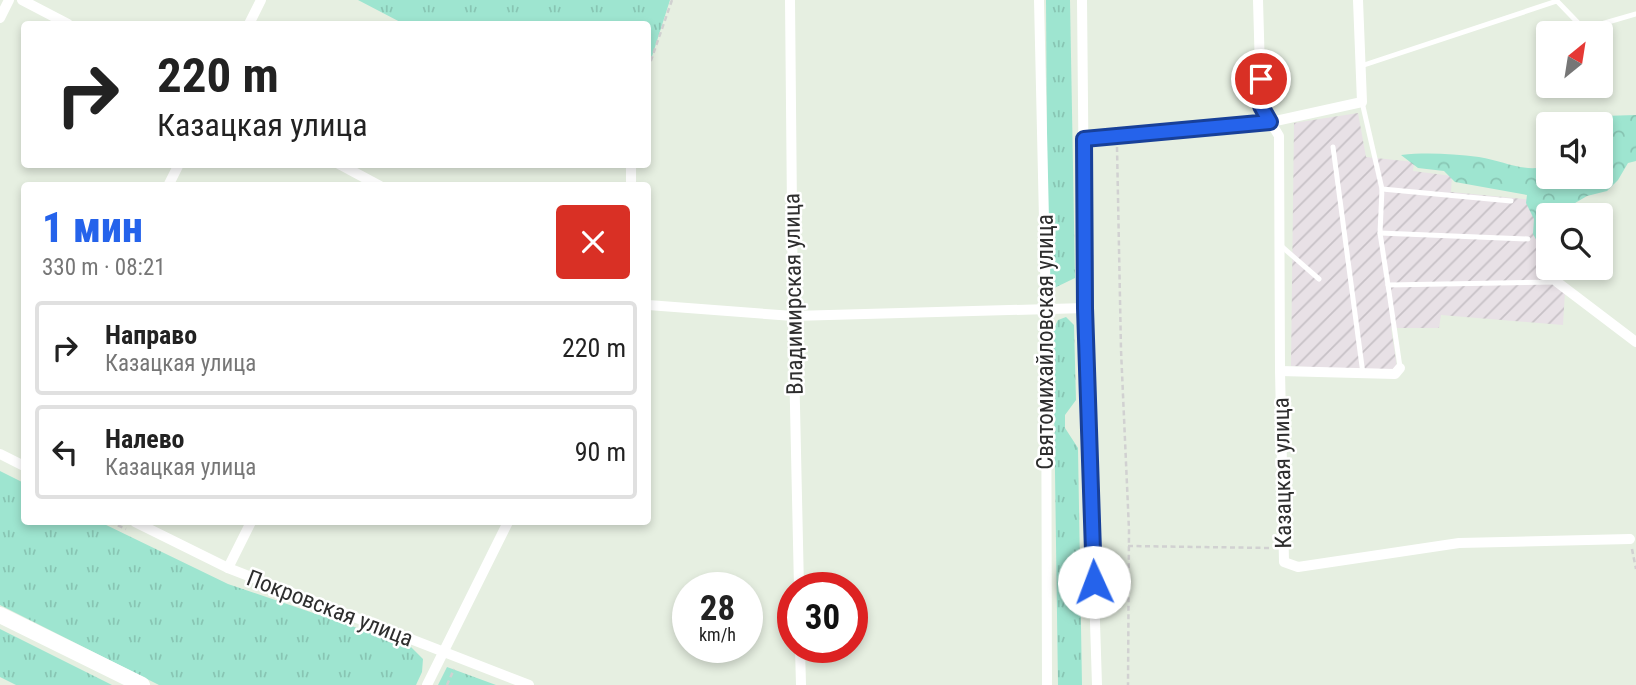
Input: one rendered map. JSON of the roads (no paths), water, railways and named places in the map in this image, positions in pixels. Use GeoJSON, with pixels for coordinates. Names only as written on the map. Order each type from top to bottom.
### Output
{"type":"FeatureCollection","features":[{"type":"Feature","properties":{"kind":"main road"},"geometry":{"type":"LineString","coordinates":[[0,614],[142,685]]}},
{"type":"Feature","properties":{"kind":"street"},"geometry":{"type":"LineString","coordinates":[[0,18],[9,0]]}},
{"type":"Feature","properties":{"kind":"street"},"geometry":{"type":"LineString","coordinates":[[22,0],[62,21]]}},
{"type":"Feature","properties":{"kind":"street"},"geometry":{"type":"LineString","coordinates":[[250,21],[261,0]]}},
{"type":"Feature","properties":{"kind":"street","name":"Владимирская улица"},"geometry":{"type":"LineString","coordinates":[[790,0],[799,572]]}},
{"type":"Feature","properties":{"kind":"street","name":"Святомихайловская улица"},"geometry":{"type":"LineString","coordinates":[[1039,0],[1046,308],[1047,685]]}},
{"type":"Feature","properties":{"kind":"street","name":"Святомихайловская улица"},"geometry":{"type":"LineString","coordinates":[[1082,0],[1085,308],[1097,685]]}},
{"type":"Feature","properties":{"kind":"street","name":"Казацкая улица"},"geometry":{"type":"LineString","coordinates":[[1258,0],[1261,106],[1279,136],[1284,562],[1298,566],[1459,543],[1633,538]]}},
{"type":"Feature","properties":{"kind":"street"},"geometry":{"type":"LineString","coordinates":[[1084,139],[1270,122],[1362,102],[1358,0]]}},
{"type":"Feature","properties":{"kind":"street"},"geometry":{"type":"LineString","coordinates":[[346,168],[373,182]]}},
{"type":"Feature","properties":{"kind":"street"},"geometry":{"type":"LineString","coordinates":[[1556,282],[1636,342]]}},
{"type":"Feature","properties":{"kind":"street"},"geometry":{"type":"LineString","coordinates":[[651,305],[793,316],[1085,308]]}},
{"type":"Feature","properties":{"kind":"street"},"geometry":{"type":"LineString","coordinates":[[1280,371],[1395,374],[1400,368]]}},
{"type":"Feature","properties":{"kind":"street"},"geometry":{"type":"LineString","coordinates":[[0,454],[21,464]]}},
{"type":"Feature","properties":{"kind":"street","name":"Покровская улица"},"geometry":{"type":"LineString","coordinates":[[141,525],[228,568],[529,685]]}},
{"type":"Feature","properties":{"kind":"street"},"geometry":{"type":"LineString","coordinates":[[228,568],[250,525]]}},
{"type":"Feature","properties":{"kind":"street"},"geometry":{"type":"LineString","coordinates":[[427,685],[506,525]]}},
{"type":"Feature","properties":{"kind":"street"},"geometry":{"type":"LineString","coordinates":[[800,663],[801,685]]}},
{"type":"Feature","properties":{"kind":"lane"},"geometry":{"type":"LineString","coordinates":[[1361,66],[1557,1],[1584,29],[1636,14]]}},
{"type":"Feature","properties":{"kind":"lane"},"geometry":{"type":"LineString","coordinates":[[1362,102],[1382,188],[1380,233],[1400,368]]}},
{"type":"Feature","properties":{"kind":"lane"},"geometry":{"type":"LineString","coordinates":[[1333,147],[1363,374]]}},
{"type":"Feature","properties":{"kind":"lane"},"geometry":{"type":"LineString","coordinates":[[1382,188],[1511,201]]}},
{"type":"Feature","properties":{"kind":"lane"},"geometry":{"type":"LineString","coordinates":[[1380,233],[1528,239]]}},
{"type":"Feature","properties":{"kind":"lane"},"geometry":{"type":"LineString","coordinates":[[1280,244],[1319,279]]}},
{"type":"Feature","properties":{"kind":"lane"},"geometry":{"type":"LineString","coordinates":[[1388,285],[1556,282]]}}]}
